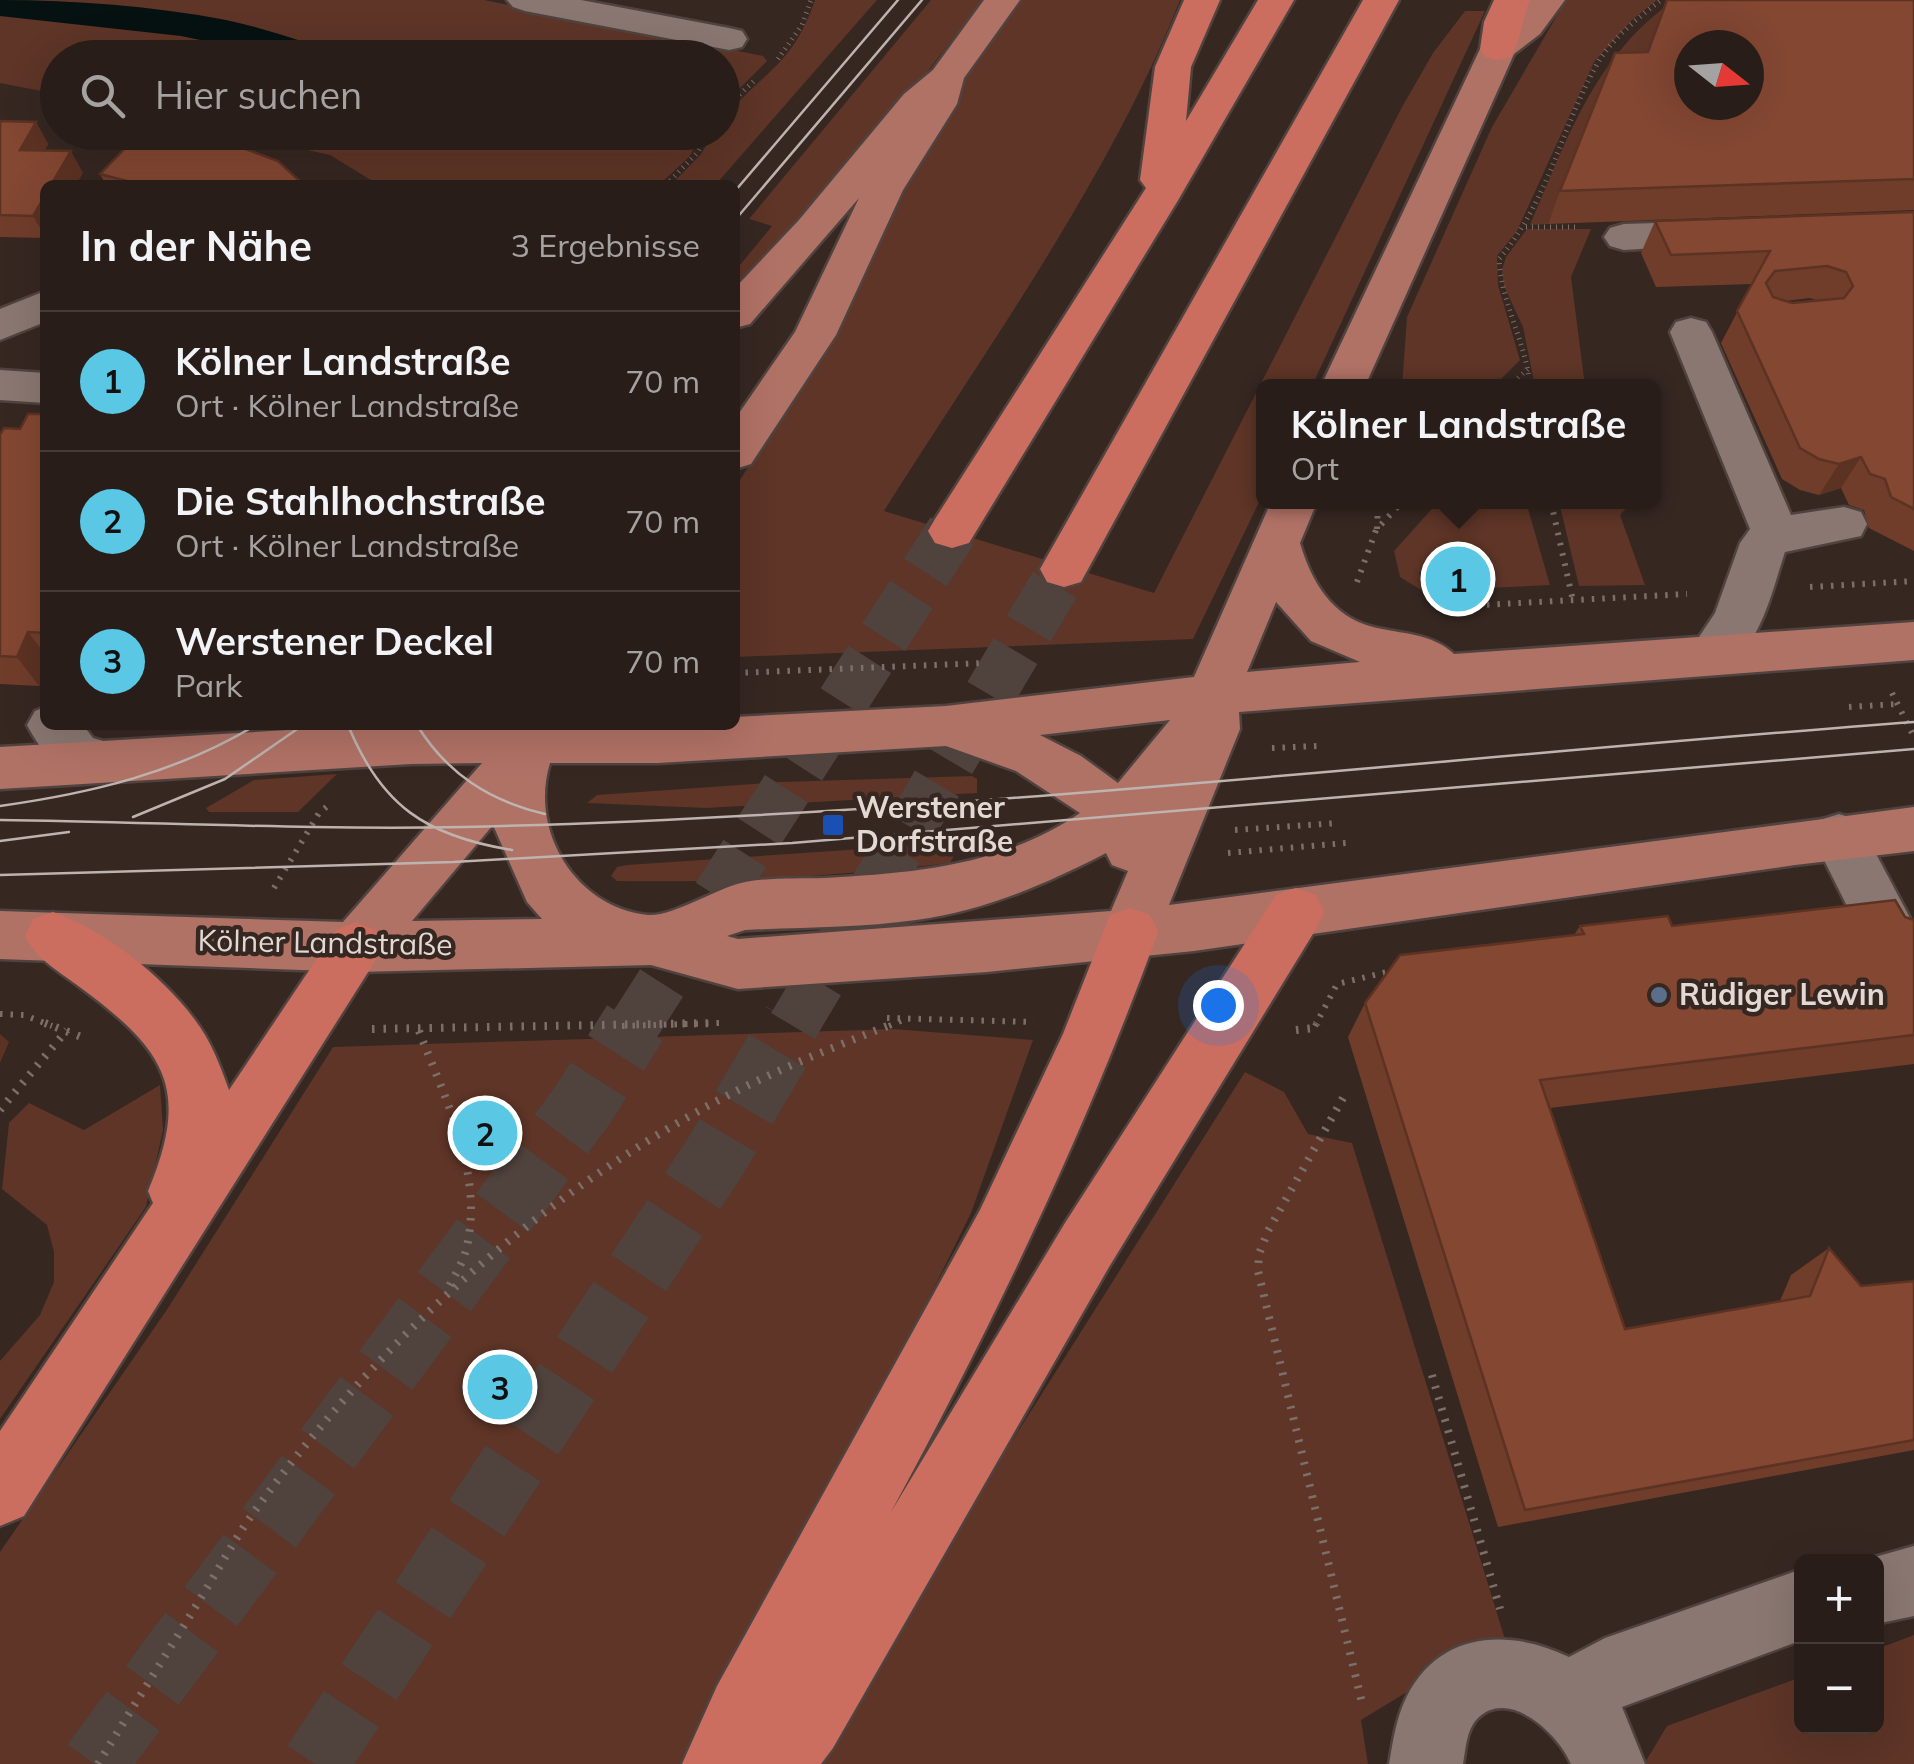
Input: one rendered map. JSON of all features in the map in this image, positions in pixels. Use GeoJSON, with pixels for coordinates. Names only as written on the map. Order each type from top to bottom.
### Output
{"type":"FeatureCollection","features":[{"type":"Feature","properties":{"kind":"highway"},"geometry":{"type":"LineString","coordinates":[[1157,202],[1173,67],[1202,0]]}},
{"type":"Feature","properties":{"kind":"highway"},"geometry":{"type":"LineString","coordinates":[[952,531],[1157,202],[1276,0]]}},
{"type":"Feature","properties":{"kind":"highway"},"geometry":{"type":"LineString","coordinates":[[1498,49],[1502,22],[1512,0]]}},
{"type":"Feature","properties":{"kind":"highway"},"geometry":{"type":"LineString","coordinates":[[1064,570],[1387,4]]}},
{"type":"Feature","properties":{"kind":"highway"},"geometry":{"type":"LineString","coordinates":[[775,1764],[807,1722],[1086,1245],[1296,912]]}},
{"type":"Feature","properties":{"kind":"highway"},"geometry":{"type":"LineString","coordinates":[[719,1764],[743,1712],[1008,1222],[1098,1025],[1130,932]]}},
{"type":"Feature","properties":{"kind":"highway"},"geometry":{"type":"LineString","coordinates":[[26,936],[159,1017],[188,1061],[199,1096],[201,1121],[192,1159],[149,1268]]}},
{"type":"Feature","properties":{"kind":"highway"},"geometry":{"type":"LineString","coordinates":[[0,1492],[356,946]]}},
{"type":"Feature","properties":{"kind":"main road"},"geometry":{"type":"LineString","coordinates":[[740,309],[813,229],[916,102],[946,78],[1002,0]]}},
{"type":"Feature","properties":{"kind":"main road"},"geometry":{"type":"LineString","coordinates":[[1346,379],[1498,49],[1526,26],[1546,0]]}},
{"type":"Feature","properties":{"kind":"main road"},"geometry":{"type":"LineString","coordinates":[[740,446],[814,334],[883,190],[938,104],[946,78]]}},
{"type":"Feature","properties":{"kind":"main road"},"geometry":{"type":"LineString","coordinates":[[1286,523],[1282,574],[1295,595],[1327,626],[1360,644],[1422,654],[1445,674]]}},
{"type":"Feature","properties":{"kind":"main road"},"geometry":{"type":"LineString","coordinates":[[1130,932],[1214,729],[1212,695],[1286,523]]}},
{"type":"Feature","properties":{"kind":"main road"},"geometry":{"type":"LineString","coordinates":[[0,768],[537,734],[658,742],[946,726],[1212,695],[1445,674],[1714,652],[1914,641]]}},
{"type":"Feature","properties":{"kind":"main road","name":"Kölner Landstraße"},"geometry":{"type":"LineString","coordinates":[[26,936],[356,946],[650,942],[743,906],[915,897],[962,888],[1010,874],[1086,838],[1118,816],[1151,785],[1184,742],[1212,695]]}},
{"type":"Feature","properties":{"kind":"main road"},"geometry":{"type":"LineString","coordinates":[[946,726],[988,735],[1016,748],[1093,792],[1118,816],[1130,841],[1130,932]]}},
{"type":"Feature","properties":{"kind":"main road"},"geometry":{"type":"LineString","coordinates":[[266,754],[317,730]]}},
{"type":"Feature","properties":{"kind":"main road"},"geometry":{"type":"LineString","coordinates":[[356,946],[537,734]]}},
{"type":"Feature","properties":{"kind":"main road","name":"Kölner Landstraße"},"geometry":{"type":"LineString","coordinates":[[537,734],[520,774],[520,823],[546,884],[562,904],[613,930],[738,964],[987,947],[1130,932],[1914,829]]}},
{"type":"Feature","properties":{"kind":"street"},"geometry":{"type":"LineString","coordinates":[[525,0],[729,39]]}},
{"type":"Feature","properties":{"kind":"street"},"geometry":{"type":"LineString","coordinates":[[1624,237],[1759,232]]}},
{"type":"Feature","properties":{"kind":"street"},"geometry":{"type":"LineString","coordinates":[[0,326],[40,307]]}},
{"type":"Feature","properties":{"kind":"street"},"geometry":{"type":"LineString","coordinates":[[1690,332],[1776,534]]}},
{"type":"Feature","properties":{"kind":"street"},"geometry":{"type":"LineString","coordinates":[[0,385],[19,390],[40,388]]}},
{"type":"Feature","properties":{"kind":"street"},"geometry":{"type":"LineString","coordinates":[[1714,652],[1737,620],[1764,543],[1776,534],[1844,524]]}},
{"type":"Feature","properties":{"kind":"street"},"geometry":{"type":"LineString","coordinates":[[57,730],[76,754],[108,763]]}},
{"type":"Feature","properties":{"kind":"street"},"geometry":{"type":"LineString","coordinates":[[1839,836],[1889,934]]}},
{"type":"Feature","properties":{"kind":"street"},"geometry":{"type":"LineString","coordinates":[[1884,1587],[1914,1581]]}},
{"type":"Feature","properties":{"kind":"street"},"geometry":{"type":"LineString","coordinates":[[1545,1688],[1606,1674],[1794,1607]]}},
{"type":"Feature","properties":{"kind":"street"},"geometry":{"type":"LineString","coordinates":[[1426,1764],[1426,1739],[1434,1714],[1449,1692],[1470,1678],[1493,1672],[1545,1688],[1591,1726],[1608,1764]]}},
{"type":"Feature","properties":{"kind":"path"},"geometry":{"type":"LineString","coordinates":[[784,50],[802,25],[812,0]]}},
{"type":"Feature","properties":{"kind":"path"},"geometry":{"type":"LineString","coordinates":[[1530,379],[1520,328],[1501,286],[1499,259],[1526,227],[1597,63],[1634,21],[1661,0]]}},
{"type":"Feature","properties":{"kind":"path"},"geometry":{"type":"LineString","coordinates":[[671,180],[699,150]]}},
{"type":"Feature","properties":{"kind":"path"},"geometry":{"type":"LineString","coordinates":[[1517,379],[1530,367]]}},
{"type":"Feature","properties":{"kind":"path"},"geometry":{"type":"LineString","coordinates":[[1376,530],[1378,509]]}},
{"type":"Feature","properties":{"kind":"path"},"geometry":{"type":"LineString","coordinates":[[1356,594],[1364,557],[1376,530],[1396,509]]}},
{"type":"Feature","properties":{"kind":"path"},"geometry":{"type":"LineString","coordinates":[[1552,509],[1572,601]]}},
{"type":"Feature","properties":{"kind":"path"},"geometry":{"type":"LineString","coordinates":[[1430,607],[1914,581]]}},
{"type":"Feature","properties":{"kind":"path"},"geometry":{"type":"LineString","coordinates":[[740,673],[998,662]]}},
{"type":"Feature","properties":{"kind":"path"},"geometry":{"type":"LineString","coordinates":[[1849,707],[1897,704]]}},
{"type":"Feature","properties":{"kind":"path"},"geometry":{"type":"LineString","coordinates":[[1266,748],[1317,746]]}},
{"type":"Feature","properties":{"kind":"path"},"geometry":{"type":"LineString","coordinates":[[279,880],[319,813]]}},
{"type":"Feature","properties":{"kind":"path"},"geometry":{"type":"LineString","coordinates":[[1234,830],[1338,823]]}},
{"type":"Feature","properties":{"kind":"path"},"geometry":{"type":"LineString","coordinates":[[1224,853],[1362,841]]}},
{"type":"Feature","properties":{"kind":"path"},"geometry":{"type":"LineString","coordinates":[[1314,1028],[1337,984],[1375,972],[1412,968]]}},
{"type":"Feature","properties":{"kind":"path"},"geometry":{"type":"LineString","coordinates":[[0,1014],[24,1015],[68,1030],[0,1110]]}},
{"type":"Feature","properties":{"kind":"path"},"geometry":{"type":"LineString","coordinates":[[98,1764],[256,1509],[360,1381],[443,1298],[571,1190],[687,1115],[826,1046],[911,1017]]}},
{"type":"Feature","properties":{"kind":"path"},"geometry":{"type":"LineString","coordinates":[[872,1018],[1098,1025]]}},
{"type":"Feature","properties":{"kind":"path"},"geometry":{"type":"LineString","coordinates":[[364,1028],[419,1031],[734,1022]]}},
{"type":"Feature","properties":{"kind":"path"},"geometry":{"type":"LineString","coordinates":[[419,1031],[450,1117],[470,1195],[465,1252],[443,1298]]}},
{"type":"Feature","properties":{"kind":"path"},"geometry":{"type":"LineString","coordinates":[[1343,1098],[1268,1231],[1259,1254],[1258,1271],[1366,1721]]}},
{"type":"Feature","properties":{"kind":"path"},"geometry":{"type":"LineString","coordinates":[[1432,1374],[1545,1688]]}},
{"type":"Feature","properties":{"kind":"shaded area"},"geometry":{"type":"Polygon","coordinates":[[[0,0],[484,0],[683,40],[40,40],[40,91],[0,83],[0,0]]]}},
{"type":"Feature","properties":{"kind":"shaded area"},"geometry":{"type":"Polygon","coordinates":[[[0,0],[113,5],[226,20],[297,40],[200,40],[0,16],[0,0]]]}},
{"type":"Feature","properties":{"kind":"shaded area"},"geometry":{"type":"Polygon","coordinates":[[[815,0],[877,0],[720,180],[676,180],[703,150],[740,150],[740,100],[786,54],[815,0]]]}},
{"type":"Feature","properties":{"kind":"shaded area"},"geometry":{"type":"Polygon","coordinates":[[[931,0],[983,0],[882,130],[740,284],[740,265],[772,226],[749,219],[931,0]]]}},
{"type":"Feature","properties":{"kind":"shaded area"},"geometry":{"type":"Polygon","coordinates":[[[1022,0],[1180,0],[1151,67],[1082,198],[884,511],[1154,593],[1256,393],[1256,508],[1193,639],[740,657],[740,480],[830,336],[944,107],[1022,0]]]}},
{"type":"Feature","properties":{"kind":"shaded area"},"geometry":{"type":"Polygon","coordinates":[[[1566,0],[1657,0],[1632,20],[1594,62],[1517,231],[1497,256],[1498,285],[1520,360],[1501,379],[1403,379],[1407,317],[1492,127],[1566,0]]]}},
{"type":"Feature","properties":{"kind":"shaded area"},"geometry":{"type":"Polygon","coordinates":[[[1674,0],[1658,24],[1635,84],[1603,86],[1548,224],[1530,225],[1571,131],[1603,74],[1646,23],[1674,0]]]}},
{"type":"Feature","properties":{"kind":"shaded area"},"geometry":{"type":"Polygon","coordinates":[[[1465,11],[1485,11],[1315,379],[1263,379],[1433,53],[1465,11]]]}},
{"type":"Feature","properties":{"kind":"shaded area"},"geometry":{"type":"Polygon","coordinates":[[[740,51],[763,56],[767,61],[740,88],[740,51]]]}},
{"type":"Feature","properties":{"kind":"shaded area"},"geometry":{"type":"Polygon","coordinates":[[[307,150],[693,150],[664,180],[371,180],[330,155],[307,150]]]}},
{"type":"Feature","properties":{"kind":"shaded area"},"geometry":{"type":"Polygon","coordinates":[[[1527,229],[1591,229],[1571,277],[1584,379],[1534,379],[1523,327],[1504,286],[1502,270],[1506,257],[1527,229]]]}},
{"type":"Feature","properties":{"kind":"shaded area"},"geometry":{"type":"Polygon","coordinates":[[[1432,509],[1528,509],[1550,585],[1489,588],[1482,568],[1419,572],[1424,592],[1400,577],[1394,551],[1432,509]]]}},
{"type":"Feature","properties":{"kind":"shaded area"},"geometry":{"type":"Polygon","coordinates":[[[1561,509],[1626,509],[1620,515],[1645,585],[1579,586],[1561,509]]]}},
{"type":"Feature","properties":{"kind":"shaded area"},"geometry":{"type":"Polygon","coordinates":[[[337,774],[298,812],[209,812],[206,808],[254,780],[337,774]]]}},
{"type":"Feature","properties":{"kind":"shaded area"},"geometry":{"type":"Polygon","coordinates":[[[972,776],[977,779],[977,793],[706,808],[587,803],[597,795],[780,782],[972,776]]]}},
{"type":"Feature","properties":{"kind":"shaded area"},"geometry":{"type":"Polygon","coordinates":[[[951,843],[958,849],[950,863],[908,868],[700,881],[617,881],[611,876],[617,867],[627,865],[951,843]]]}},
{"type":"Feature","properties":{"kind":"shaded area"},"geometry":{"type":"Polygon","coordinates":[[[893,1029],[1033,1040],[971,1213],[846,1466],[681,1764],[0,1764],[0,1552],[168,1308],[333,1047],[893,1029]]]}},
{"type":"Feature","properties":{"kind":"shaded area"},"geometry":{"type":"Polygon","coordinates":[[[1245,1072],[1284,1092],[1308,1134],[1352,1143],[1508,1649],[1435,1675],[1361,1720],[1368,1764],[808,1764],[1245,1072]]]}},
{"type":"Feature","properties":{"kind":"shaded area"},"geometry":{"type":"Polygon","coordinates":[[[160,1085],[163,1130],[146,1207],[0,1419],[0,1361],[40,1315],[54,1282],[54,1252],[47,1225],[2,1189],[9,1123],[29,1103],[84,1130],[160,1085]]]}},
{"type":"Feature","properties":{"kind":"shaded area"},"geometry":{"type":"Polygon","coordinates":[[[1914,1635],[1914,1764],[1644,1764],[1667,1726],[1794,1680],[1794,1734],[1884,1734],[1884,1646],[1914,1635]]]}},
{"type":"Feature","properties":{"kind":"building"},"geometry":{"type":"Polygon","coordinates":[[[1667,0],[1914,0],[1914,179],[1560,191],[1615,53],[1648,52],[1667,0]]]}},
{"type":"Feature","properties":{"kind":"building"},"geometry":{"type":"Polygon","coordinates":[[[0,121],[36,122],[20,150],[71,151],[54,180],[40,180],[40,204],[33,216],[0,215],[0,121]]]}},
{"type":"Feature","properties":{"kind":"building"},"geometry":{"type":"Polygon","coordinates":[[[123,150],[248,150],[278,161],[299,180],[123,180],[100,174],[123,150]]]}},
{"type":"Feature","properties":{"kind":"building"},"geometry":{"type":"Polygon","coordinates":[[[1914,212],[1914,509],[1891,497],[1885,479],[1870,474],[1861,457],[1839,464],[1800,448],[1737,311],[1770,251],[1671,255],[1655,221],[1914,212]],[[1827,266],[1775,271],[1766,283],[1773,297],[1792,303],[1844,298],[1853,286],[1846,272],[1827,266]]]}},
{"type":"Feature","properties":{"kind":"building"},"geometry":{"type":"Polygon","coordinates":[[[28,414],[40,414],[40,633],[28,632],[17,657],[0,656],[0,435],[4,428],[20,429],[28,414]]]}},
{"type":"Feature","properties":{"kind":"building"},"geometry":{"type":"Polygon","coordinates":[[[1895,900],[1905,917],[1914,920],[1914,1035],[1540,1080],[1625,1329],[1810,1296],[1829,1248],[1861,1286],[1914,1281],[1914,1440],[1525,1510],[1365,1003],[1400,955],[1584,934],[1580,926],[1668,916],[1672,926],[1895,900]]]}},
{"type":"Feature","properties":{"kind":"tunnel"},"geometry":{"type":"LineString","coordinates":[[634,1026],[952,531]]}},
{"type":"Feature","properties":{"kind":"tunnel"},"geometry":{"type":"LineString","coordinates":[[793,1026],[1064,569]]}},
{"type":"Feature","properties":{"kind":"tunnel"},"geometry":{"type":"LineString","coordinates":[[94,1764],[582,1106],[635,1023]]}},
{"type":"Feature","properties":{"kind":"tunnel"},"geometry":{"type":"LineString","coordinates":[[315,1764],[715,1157],[794,1023]]}},
{"type":"Feature","properties":{"kind":"tram line"},"geometry":{"type":"LineString","coordinates":[[740,185],[898,0]]}},
{"type":"Feature","properties":{"kind":"tram line"},"geometry":{"type":"LineString","coordinates":[[740,214],[922,0]]}},
{"type":"Feature","properties":{"kind":"tram line"},"geometry":{"type":"LineString","coordinates":[[435,827],[826,811],[1914,722]]}},
{"type":"Feature","properties":{"kind":"tram line"},"geometry":{"type":"LineString","coordinates":[[0,806],[132,779],[195,756],[247,730]]}},
{"type":"Feature","properties":{"kind":"tram line"},"geometry":{"type":"LineString","coordinates":[[133,817],[225,779],[296,730]]}},
{"type":"Feature","properties":{"kind":"tram line"},"geometry":{"type":"LineString","coordinates":[[350,730],[375,777],[410,813],[435,827]]}},
{"type":"Feature","properties":{"kind":"tram line"},"geometry":{"type":"LineString","coordinates":[[421,730],[442,758],[472,783],[506,802],[545,814]]}},
{"type":"Feature","properties":{"kind":"tram line"},"geometry":{"type":"LineString","coordinates":[[0,875],[453,862],[792,843],[1914,749]]}},
{"type":"Feature","properties":{"kind":"tram line"},"geometry":{"type":"LineString","coordinates":[[0,820],[435,827]]}},
{"type":"Feature","properties":{"kind":"tram line"},"geometry":{"type":"LineString","coordinates":[[435,827],[512,850]]}},
{"type":"Feature","properties":{"kind":"tram line"},"geometry":{"type":"LineString","coordinates":[[0,841],[69,832]]}},
{"type":"Feature","properties":{"kind":"place","name":"Kölner Landstraße"},"geometry":{"type":"Point","coordinates":[1458,579]}},
{"type":"Feature","properties":{"kind":"place","name":"Werstener Dorfstraße"},"geometry":{"type":"Point","coordinates":[833,825]}},
{"type":"Feature","properties":{"kind":"place","name":"Rüdiger Lewin"},"geometry":{"type":"Point","coordinates":[1659,995]}},
{"type":"Feature","properties":{"kind":"place","name":"Die Stahlhochstraße"},"geometry":{"type":"Point","coordinates":[485,1133]}},
{"type":"Feature","properties":{"kind":"place","name":"Werstener Deckel"},"geometry":{"type":"Point","coordinates":[500,1387]}}]}
